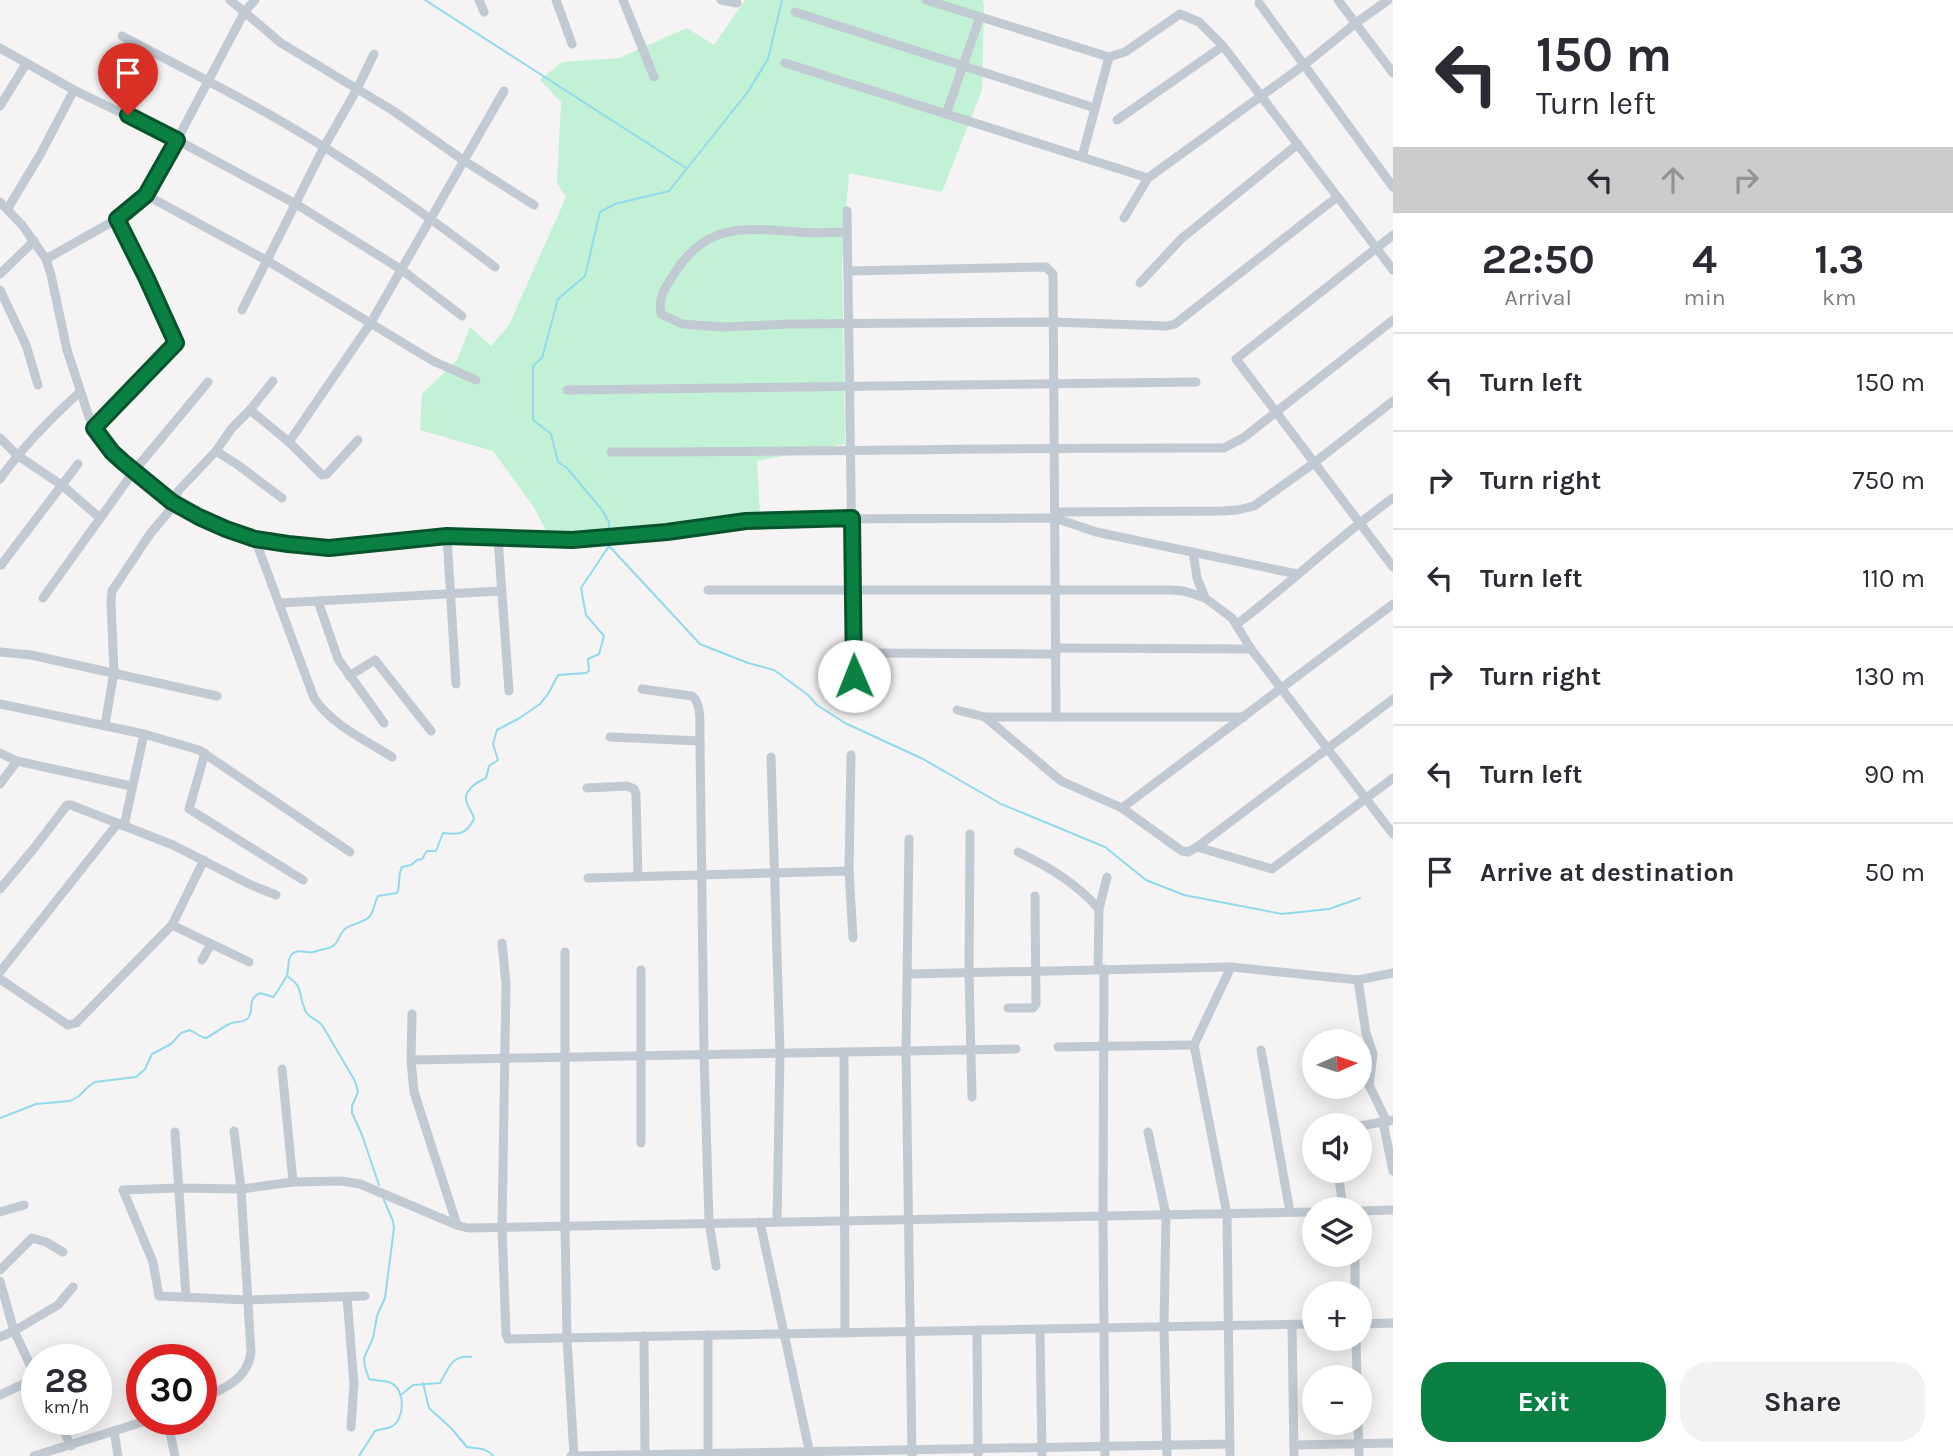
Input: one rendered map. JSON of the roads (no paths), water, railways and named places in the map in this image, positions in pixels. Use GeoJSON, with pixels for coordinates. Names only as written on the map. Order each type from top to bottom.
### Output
{"type":"FeatureCollection","features":[{"type":"Feature","properties":{"kind":"street"},"geometry":{"type":"LineString","coordinates":[[230,0],[281,43],[392,110],[534,205]]}},
{"type":"Feature","properties":{"kind":"street"},"geometry":{"type":"LineString","coordinates":[[46,259],[117,219],[146,195],[245,11],[255,0]]}},
{"type":"Feature","properties":{"kind":"street"},"geometry":{"type":"LineString","coordinates":[[479,0],[484,12]]}},
{"type":"Feature","properties":{"kind":"street"},"geometry":{"type":"LineString","coordinates":[[556,0],[572,44]]}},
{"type":"Feature","properties":{"kind":"street"},"geometry":{"type":"LineString","coordinates":[[622,0],[654,77]]}},
{"type":"Feature","properties":{"kind":"street"},"geometry":{"type":"LineString","coordinates":[[721,0],[737,3]]}},
{"type":"Feature","properties":{"kind":"street"},"geometry":{"type":"LineString","coordinates":[[926,0],[1109,57],[1125,52],[1180,14],[1199,22],[1223,46],[1393,270]]}},
{"type":"Feature","properties":{"kind":"street"},"geometry":{"type":"LineString","coordinates":[[1338,0],[1393,73]]}},
{"type":"Feature","properties":{"kind":"street"},"geometry":{"type":"LineString","coordinates":[[1124,218],[1147,178],[1304,65],[1388,0]]}},
{"type":"Feature","properties":{"kind":"street"},"geometry":{"type":"LineString","coordinates":[[1259,3],[1393,187]]}},
{"type":"Feature","properties":{"kind":"street"},"geometry":{"type":"LineString","coordinates":[[795,12],[1095,108]]}},
{"type":"Feature","properties":{"kind":"street"},"geometry":{"type":"LineString","coordinates":[[946,114],[980,17]]}},
{"type":"Feature","properties":{"kind":"street"},"geometry":{"type":"LineString","coordinates":[[122,36],[209,81],[324,147],[430,218],[495,267]]}},
{"type":"Feature","properties":{"kind":"street"},"geometry":{"type":"LineString","coordinates":[[1117,120],[1223,46]]}},
{"type":"Feature","properties":{"kind":"street"},"geometry":{"type":"LineString","coordinates":[[0,48],[74,90],[177,140],[296,204],[402,270],[462,316]]}},
{"type":"Feature","properties":{"kind":"street"},"geometry":{"type":"LineString","coordinates":[[243,310],[266,260],[374,54]]}},
{"type":"Feature","properties":{"kind":"street"},"geometry":{"type":"LineString","coordinates":[[1082,157],[1109,57]]}},
{"type":"Feature","properties":{"kind":"street"},"geometry":{"type":"LineString","coordinates":[[785,63],[1147,178]]}},
{"type":"Feature","properties":{"kind":"street"},"geometry":{"type":"LineString","coordinates":[[0,106],[26,64]]}},
{"type":"Feature","properties":{"kind":"street"},"geometry":{"type":"LineString","coordinates":[[74,90],[40,155],[4,205],[46,259],[62,334],[80,392],[94,428],[112,452],[172,502],[199,517],[255,539],[329,548],[447,536],[547,541],[588,540],[746,521],[1238,510],[1254,506],[1393,401]]}},
{"type":"Feature","properties":{"kind":"street"},"geometry":{"type":"LineString","coordinates":[[289,442],[370,324],[504,91]]}},
{"type":"Feature","properties":{"kind":"street"},"geometry":{"type":"LineString","coordinates":[[1140,283],[1181,239],[1298,144]]}},
{"type":"Feature","properties":{"kind":"street"},"geometry":{"type":"LineString","coordinates":[[146,195],[318,290],[432,361],[476,380]]}},
{"type":"Feature","properties":{"kind":"street"},"geometry":{"type":"LineString","coordinates":[[847,232],[802,233],[746,228],[716,235],[698,246],[680,264],[663,290],[659,303],[661,314],[682,324],[695,326],[1053,322],[1167,326],[1175,324],[1337,197]]}},
{"type":"Feature","properties":{"kind":"street"},"geometry":{"type":"LineString","coordinates":[[847,211],[855,699]]}},
{"type":"Feature","properties":{"kind":"street"},"geometry":{"type":"LineString","coordinates":[[94,428],[176,343],[117,219]]}},
{"type":"Feature","properties":{"kind":"street"},"geometry":{"type":"LineString","coordinates":[[1393,235],[1236,359],[1393,567]]}},
{"type":"Feature","properties":{"kind":"street"},"geometry":{"type":"LineString","coordinates":[[0,274],[34,241]]}},
{"type":"Feature","properties":{"kind":"street"},"geometry":{"type":"LineString","coordinates":[[848,271],[1046,267],[1053,274],[1056,717]]}},
{"type":"Feature","properties":{"kind":"street"},"geometry":{"type":"LineString","coordinates":[[0,290],[26,345],[38,385]]}},
{"type":"Feature","properties":{"kind":"street"},"geometry":{"type":"LineString","coordinates":[[611,453],[1054,447],[1224,448],[1243,438],[1393,320]]}},
{"type":"Feature","properties":{"kind":"street"},"geometry":{"type":"LineString","coordinates":[[104,725],[114,672],[112,591],[150,534],[170,510],[179,490],[216,451],[232,428],[273,381]]}},
{"type":"Feature","properties":{"kind":"street"},"geometry":{"type":"LineString","coordinates":[[43,598],[134,471],[208,382]]}},
{"type":"Feature","properties":{"kind":"street"},"geometry":{"type":"LineString","coordinates":[[567,390],[1196,382]]}},
{"type":"Feature","properties":{"kind":"street"},"geometry":{"type":"LineString","coordinates":[[0,479],[17,455],[51,417],[80,392]]}},
{"type":"Feature","properties":{"kind":"street"},"geometry":{"type":"LineString","coordinates":[[250,410],[289,442],[322,475],[358,440]]}},
{"type":"Feature","properties":{"kind":"street"},"geometry":{"type":"LineString","coordinates":[[0,438],[17,455],[62,486],[100,518]]}},
{"type":"Feature","properties":{"kind":"street"},"geometry":{"type":"LineString","coordinates":[[216,451],[282,498]]}},
{"type":"Feature","properties":{"kind":"street"},"geometry":{"type":"LineString","coordinates":[[1,565],[78,464]]}},
{"type":"Feature","properties":{"kind":"street"},"geometry":{"type":"LineString","coordinates":[[1237,624],[1277,594],[1359,522],[1393,498]]}},
{"type":"Feature","properties":{"kind":"street"},"geometry":{"type":"LineString","coordinates":[[1055,515],[1096,532],[1297,574]]}},
{"type":"Feature","properties":{"kind":"street"},"geometry":{"type":"LineString","coordinates":[[447,536],[456,684]]}},
{"type":"Feature","properties":{"kind":"street"},"geometry":{"type":"LineString","coordinates":[[498,538],[509,691]]}},
{"type":"Feature","properties":{"kind":"street"},"geometry":{"type":"LineString","coordinates":[[255,539],[314,698],[320,707],[342,726],[392,757]]}},
{"type":"Feature","properties":{"kind":"street"},"geometry":{"type":"LineString","coordinates":[[1193,552],[1197,578],[1205,598]]}},
{"type":"Feature","properties":{"kind":"street"},"geometry":{"type":"LineString","coordinates":[[708,590],[1170,590],[1205,598],[1237,624],[1251,649],[1393,834]]}},
{"type":"Feature","properties":{"kind":"street"},"geometry":{"type":"LineString","coordinates":[[280,603],[501,591]]}},
{"type":"Feature","properties":{"kind":"street"},"geometry":{"type":"LineString","coordinates":[[318,601],[335,652],[349,676],[384,723]]}},
{"type":"Feature","properties":{"kind":"street"},"geometry":{"type":"LineString","coordinates":[[1122,808],[1393,604]]}},
{"type":"Feature","properties":{"kind":"street"},"geometry":{"type":"LineString","coordinates":[[854,653],[1251,649]]}},
{"type":"Feature","properties":{"kind":"street"},"geometry":{"type":"LineString","coordinates":[[0,652],[32,655],[217,696]]}},
{"type":"Feature","properties":{"kind":"street"},"geometry":{"type":"LineString","coordinates":[[349,676],[375,660],[431,731]]}},
{"type":"Feature","properties":{"kind":"street"},"geometry":{"type":"LineString","coordinates":[[642,690],[692,696],[698,706],[709,1222],[716,1266]]}},
{"type":"Feature","properties":{"kind":"street"},"geometry":{"type":"LineString","coordinates":[[985,718],[1061,781],[1122,808],[1182,851],[1188,852],[1393,699]]}},
{"type":"Feature","properties":{"kind":"street"},"geometry":{"type":"LineString","coordinates":[[0,704],[144,734],[205,753],[350,852]]}},
{"type":"Feature","properties":{"kind":"street"},"geometry":{"type":"LineString","coordinates":[[957,710],[985,718],[1244,717]]}},
{"type":"Feature","properties":{"kind":"street"},"geometry":{"type":"LineString","coordinates":[[0,972],[121,825],[144,734]]}},
{"type":"Feature","properties":{"kind":"street"},"geometry":{"type":"LineString","coordinates":[[610,737],[700,741]]}},
{"type":"Feature","properties":{"kind":"street"},"geometry":{"type":"LineString","coordinates":[[0,753],[18,761],[131,786]]}},
{"type":"Feature","properties":{"kind":"street"},"geometry":{"type":"LineString","coordinates":[[205,753],[189,809],[303,880]]}},
{"type":"Feature","properties":{"kind":"street"},"geometry":{"type":"LineString","coordinates":[[850,755],[849,871],[853,938]]}},
{"type":"Feature","properties":{"kind":"street"},"geometry":{"type":"LineString","coordinates":[[771,757],[780,1053],[777,1222]]}},
{"type":"Feature","properties":{"kind":"street"},"geometry":{"type":"LineString","coordinates":[[0,785],[18,761]]}},
{"type":"Feature","properties":{"kind":"street"},"geometry":{"type":"LineString","coordinates":[[1197,847],[1272,869],[1393,778]]}},
{"type":"Feature","properties":{"kind":"street"},"geometry":{"type":"LineString","coordinates":[[587,788],[627,786],[634,789],[638,877]]}},
{"type":"Feature","properties":{"kind":"street"},"geometry":{"type":"LineString","coordinates":[[0,889],[67,805],[71,805],[173,845],[276,895]]}},
{"type":"Feature","properties":{"kind":"street"},"geometry":{"type":"LineString","coordinates":[[970,834],[972,1097]]}},
{"type":"Feature","properties":{"kind":"street"},"geometry":{"type":"LineString","coordinates":[[909,839],[906,1051],[912,1453]]}},
{"type":"Feature","properties":{"kind":"street"},"geometry":{"type":"LineString","coordinates":[[1018,852],[1058,873],[1099,909]]}},
{"type":"Feature","properties":{"kind":"street"},"geometry":{"type":"LineString","coordinates":[[0,979],[68,1025],[72,1025],[172,925],[204,860]]}},
{"type":"Feature","properties":{"kind":"street"},"geometry":{"type":"LineString","coordinates":[[588,878],[849,871]]}},
{"type":"Feature","properties":{"kind":"street"},"geometry":{"type":"LineString","coordinates":[[1105,1451],[1104,1046],[1099,909],[1107,877]]}},
{"type":"Feature","properties":{"kind":"street"},"geometry":{"type":"LineString","coordinates":[[1008,1008],[1033,1009],[1036,1004],[1035,896]]}},
{"type":"Feature","properties":{"kind":"street"},"geometry":{"type":"LineString","coordinates":[[172,925],[249,962]]}},
{"type":"Feature","properties":{"kind":"street"},"geometry":{"type":"LineString","coordinates":[[502,943],[506,984],[502,1227],[508,1339],[1302,1325]]}},
{"type":"Feature","properties":{"kind":"street"},"geometry":{"type":"LineString","coordinates":[[202,960],[211,944]]}},
{"type":"Feature","properties":{"kind":"street"},"geometry":{"type":"LineString","coordinates":[[565,952],[565,1226],[572,1456],[1105,1451],[1230,1444]]}},
{"type":"Feature","properties":{"kind":"street"},"geometry":{"type":"LineString","coordinates":[[908,974],[1231,967],[1358,980],[1393,973]]}},
{"type":"Feature","properties":{"kind":"street"},"geometry":{"type":"LineString","coordinates":[[1230,1456],[1227,1214],[1194,1045],[1231,967]]}},
{"type":"Feature","properties":{"kind":"street"},"geometry":{"type":"LineString","coordinates":[[641,970],[641,1143]]}},
{"type":"Feature","properties":{"kind":"street"},"geometry":{"type":"LineString","coordinates":[[1358,980],[1364,1026],[1373,1054],[1369,1085],[1388,1121],[1393,1171]]}},
{"type":"Feature","properties":{"kind":"street"},"geometry":{"type":"LineString","coordinates":[[412,1014],[411,1060],[417,1104],[457,1225]]}},
{"type":"Feature","properties":{"kind":"street"},"geometry":{"type":"LineString","coordinates":[[1058,1047],[1194,1045]]}},
{"type":"Feature","properties":{"kind":"street"},"geometry":{"type":"LineString","coordinates":[[411,1060],[1016,1049]]}},
{"type":"Feature","properties":{"kind":"street"},"geometry":{"type":"LineString","coordinates":[[1261,1050],[1290,1212]]}},
{"type":"Feature","properties":{"kind":"street"},"geometry":{"type":"LineString","coordinates":[[844,1052],[845,1333]]}},
{"type":"Feature","properties":{"kind":"street"},"geometry":{"type":"LineString","coordinates":[[282,1069],[293,1182]]}},
{"type":"Feature","properties":{"kind":"street"},"geometry":{"type":"LineString","coordinates":[[217,1392],[238,1380],[247,1367],[251,1352],[242,1189],[234,1131]]}},
{"type":"Feature","properties":{"kind":"street"},"geometry":{"type":"LineString","coordinates":[[175,1132],[186,1296]]}},
{"type":"Feature","properties":{"kind":"street"},"geometry":{"type":"LineString","coordinates":[[1148,1132],[1166,1215],[1164,1327],[1167,1456]]}},
{"type":"Feature","properties":{"kind":"street"},"geometry":{"type":"LineString","coordinates":[[365,1296],[248,1300],[159,1296],[153,1262],[123,1191],[242,1189],[293,1182],[341,1181],[360,1184],[457,1225],[468,1227],[1302,1212]]}},
{"type":"Feature","properties":{"kind":"street"},"geometry":{"type":"LineString","coordinates":[[0,1212],[24,1205]]}},
{"type":"Feature","properties":{"kind":"street"},"geometry":{"type":"LineString","coordinates":[[1372,1211],[1393,1210]]}},
{"type":"Feature","properties":{"kind":"street"},"geometry":{"type":"LineString","coordinates":[[760,1222],[810,1454]]}},
{"type":"Feature","properties":{"kind":"street"},"geometry":{"type":"LineString","coordinates":[[0,1270],[32,1238],[46,1242],[63,1252]]}},
{"type":"Feature","properties":{"kind":"street"},"geometry":{"type":"LineString","coordinates":[[0,1281],[21,1346]]}},
{"type":"Feature","properties":{"kind":"street"},"geometry":{"type":"LineString","coordinates":[[0,1337],[58,1305],[74,1287]]}},
{"type":"Feature","properties":{"kind":"street"},"geometry":{"type":"LineString","coordinates":[[347,1297],[354,1384],[351,1427]]}},
{"type":"Feature","properties":{"kind":"street"},"geometry":{"type":"LineString","coordinates":[[1372,1324],[1393,1323]]}},
{"type":"Feature","properties":{"kind":"street"},"geometry":{"type":"LineString","coordinates":[[1292,1325],[1294,1456]]}},
{"type":"Feature","properties":{"kind":"street"},"geometry":{"type":"LineString","coordinates":[[1041,1329],[1042,1452]]}},
{"type":"Feature","properties":{"kind":"street"},"geometry":{"type":"LineString","coordinates":[[977,1331],[978,1452]]}},
{"type":"Feature","properties":{"kind":"street"},"geometry":{"type":"LineString","coordinates":[[708,1335],[708,1455]]}},
{"type":"Feature","properties":{"kind":"street"},"geometry":{"type":"LineString","coordinates":[[644,1336],[645,1455]]}},
{"type":"Feature","properties":{"kind":"street"},"geometry":{"type":"LineString","coordinates":[[0,1395],[21,1385]]}},
{"type":"Feature","properties":{"kind":"street"},"geometry":{"type":"LineString","coordinates":[[34,1456],[126,1427]]}},
{"type":"Feature","properties":{"kind":"street"},"geometry":{"type":"LineString","coordinates":[[114,1431],[118,1456]]}},
{"type":"Feature","properties":{"kind":"street"},"geometry":{"type":"LineString","coordinates":[[66,1435],[71,1446]]}},
{"type":"Feature","properties":{"kind":"street"},"geometry":{"type":"LineString","coordinates":[[170,1435],[175,1456]]}},
{"type":"Feature","properties":{"kind":"street"},"geometry":{"type":"LineString","coordinates":[[1359,1435],[1359,1456]]}},
{"type":"Feature","properties":{"kind":"street"},"geometry":{"type":"LineString","coordinates":[[1294,1445],[1393,1443]]}},
{"type":"Feature","properties":{"kind":"waterway"},"geometry":{"type":"LineString","coordinates":[[425,0],[686,168]]}},
{"type":"Feature","properties":{"kind":"waterway"},"geometry":{"type":"LineString","coordinates":[[609,533],[609,522],[602,510],[567,468],[558,462],[551,434],[533,420],[533,366],[542,358],[558,299],[585,276],[600,212],[615,204],[669,191],[747,93],[768,59],[782,0]]}},
{"type":"Feature","properties":{"kind":"waterway"},"geometry":{"type":"LineString","coordinates":[[0,1118],[36,1104],[70,1101],[95,1082],[136,1077],[145,1069],[152,1054],[171,1044],[181,1033],[190,1030],[206,1038],[234,1022],[246,1020],[253,998],[260,993],[273,997],[276,993],[287,975],[292,954],[333,946],[346,928],[370,916],[378,896],[397,893],[402,867],[422,859],[427,851],[436,851],[443,833],[457,834],[465,831],[474,819],[466,799],[468,791],[486,778],[489,766],[498,760],[493,744],[497,730],[540,704],[558,675],[586,673],[589,671],[588,659],[599,654],[604,636],[586,615],[581,588],[609,542]]}},
{"type":"Feature","properties":{"kind":"waterway"},"geometry":{"type":"LineString","coordinates":[[610,547],[700,644],[774,670],[817,705],[845,723],[923,759],[1001,804],[1105,847],[1146,880],[1184,895],[1282,914],[1329,909],[1360,898]]}},
{"type":"Feature","properties":{"kind":"waterway"},"geometry":{"type":"LineString","coordinates":[[287,976],[298,987],[306,1013],[322,1025],[355,1081],[358,1092],[352,1113],[379,1185]]}},
{"type":"Feature","properties":{"kind":"waterway"},"geometry":{"type":"LineString","coordinates":[[359,1456],[375,1431],[396,1423],[402,1405],[396,1387],[389,1382],[369,1379],[364,1358],[385,1298],[394,1228],[384,1200]]}},
{"type":"Feature","properties":{"kind":"waterway"},"geometry":{"type":"LineString","coordinates":[[402,1394],[413,1385],[440,1383],[455,1360],[471,1357]]}},
{"type":"Feature","properties":{"kind":"waterway"},"geometry":{"type":"LineString","coordinates":[[423,1383],[429,1408],[467,1447],[484,1450],[493,1456]]}}]}
